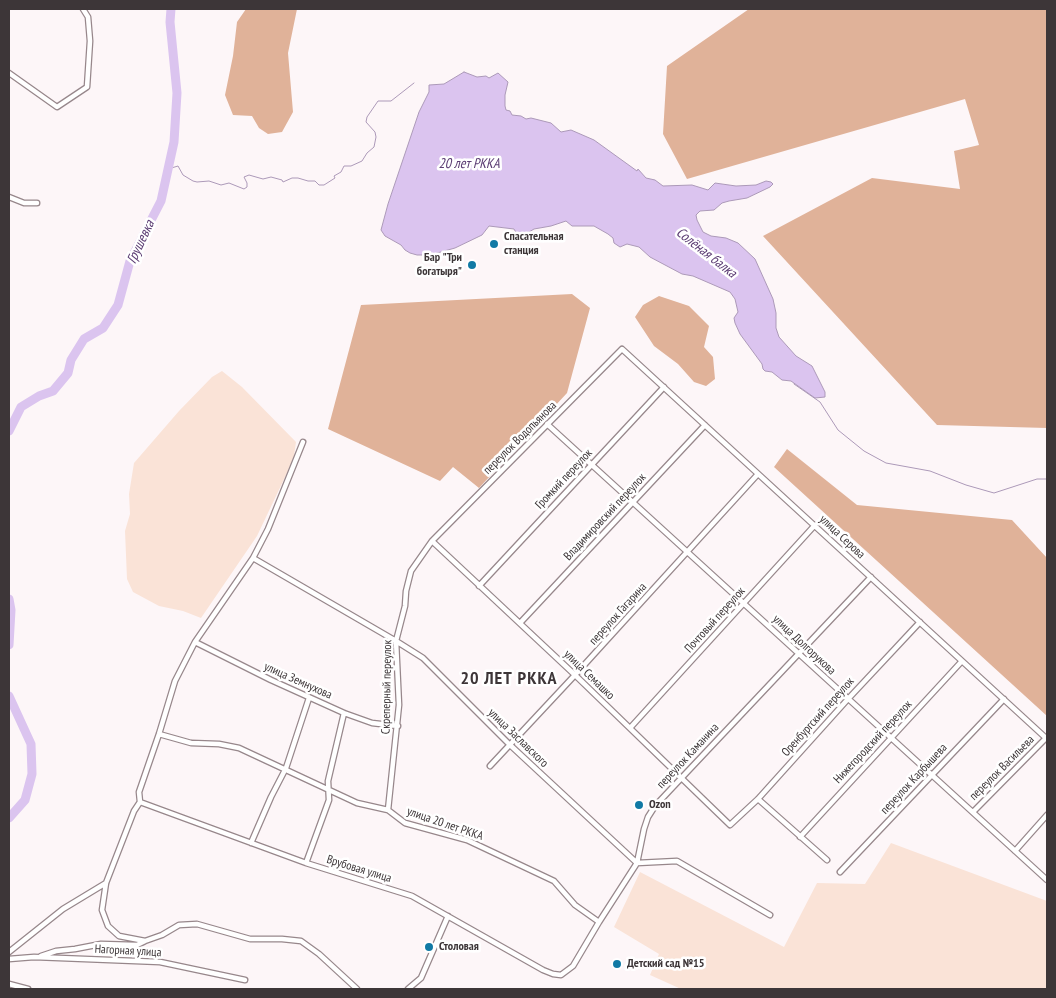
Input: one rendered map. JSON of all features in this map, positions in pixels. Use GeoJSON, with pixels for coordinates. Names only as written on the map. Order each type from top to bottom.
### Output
{"type":"FeatureCollection","features":[{"type":"Feature","properties":{"kind":"street"},"geometry":{"type":"LineString","coordinates":[[9,74],[57,107],[87,87],[90,41],[88,17],[83,9]]}},
{"type":"Feature","properties":{"kind":"street"},"geometry":{"type":"LineString","coordinates":[[9,197],[24,203],[37,203]]}},
{"type":"Feature","properties":{"kind":"street","name":"улица Серова"},"geometry":{"type":"LineString","coordinates":[[622,349],[1047,739]]}},
{"type":"Feature","properties":{"kind":"street","name":"переулок Водопьянова"},"geometry":{"type":"LineString","coordinates":[[432,542],[622,349]]}},
{"type":"Feature","properties":{"kind":"street","name":"Громкий переулок"},"geometry":{"type":"LineString","coordinates":[[480,586],[664,387]]}},
{"type":"Feature","properties":{"kind":"street","name":"улица Долгорукова"},"geometry":{"type":"LineString","coordinates":[[548,424],[1047,880]]}},
{"type":"Feature","properties":{"kind":"street","name":"Владимировский переулок"},"geometry":{"type":"LineString","coordinates":[[520,623],[705,425]]}},
{"type":"Feature","properties":{"kind":"street"},"geometry":{"type":"LineString","coordinates":[[145,941],[119,936],[108,926],[102,910],[106,883],[134,811],[140,802],[139,792],[175,681],[195,642],[253,558],[268,529],[303,442]]}},
{"type":"Feature","properties":{"kind":"street","name":"переулок Гагарина"},"geometry":{"type":"LineString","coordinates":[[490,766],[758,474]]}},
{"type":"Feature","properties":{"kind":"street","name":"Почтовый переулок"},"geometry":{"type":"LineString","coordinates":[[630,728],[814,526]]}},
{"type":"Feature","properties":{"kind":"street","name":"улица Семашко"},"geometry":{"type":"LineString","coordinates":[[432,542],[575,675],[730,825]]}},
{"type":"Feature","properties":{"kind":"street","name":"Скреперный переулок"},"geometry":{"type":"LineString","coordinates":[[388,810],[399,706],[396,641],[411,571],[432,542]]}},
{"type":"Feature","properties":{"kind":"street","name":"улица Заславского"},"geometry":{"type":"LineString","coordinates":[[253,558],[423,658],[509,744],[637,863]]}},
{"type":"Feature","properties":{"kind":"street","name":"переулок Каманина"},"geometry":{"type":"LineString","coordinates":[[561,975],[573,966],[637,863],[648,817],[655,806],[871,577]]}},
{"type":"Feature","properties":{"kind":"street","name":"Оренбургский переулок"},"geometry":{"type":"LineString","coordinates":[[730,825],[758,799],[920,622]]}},
{"type":"Feature","properties":{"kind":"street","name":"улица Земнухова"},"geometry":{"type":"LineString","coordinates":[[195,642],[270,680],[344,713],[372,723],[398,726]]}},
{"type":"Feature","properties":{"kind":"street","name":"Нижегородский переулок"},"geometry":{"type":"LineString","coordinates":[[800,837],[962,661]]}},
{"type":"Feature","properties":{"kind":"street"},"geometry":{"type":"LineString","coordinates":[[251,843],[271,796],[286,768],[309,698]]}},
{"type":"Feature","properties":{"kind":"street","name":"переулок Карбышева"},"geometry":{"type":"LineString","coordinates":[[840,872],[1004,699]]}},
{"type":"Feature","properties":{"kind":"street"},"geometry":{"type":"LineString","coordinates":[[306,863],[329,800],[328,781],[344,713]]}},
{"type":"Feature","properties":{"kind":"street","name":"улица 20 лет РККА"},"geometry":{"type":"LineString","coordinates":[[159,734],[191,743],[219,744],[239,748],[286,768],[357,803],[388,810],[405,823],[467,840],[554,881],[575,904],[599,922]]}},
{"type":"Feature","properties":{"kind":"street","name":"переулок Васильева"},"geometry":{"type":"LineString","coordinates":[[973,812],[1047,739]]}},
{"type":"Feature","properties":{"kind":"street"},"geometry":{"type":"LineString","coordinates":[[758,799],[827,860]]}},
{"type":"Feature","properties":{"kind":"street","name":"Врубовая улица"},"geometry":{"type":"LineString","coordinates":[[140,802],[306,863],[412,896],[543,970],[561,975]]}},
{"type":"Feature","properties":{"kind":"street"},"geometry":{"type":"LineString","coordinates":[[1016,851],[1047,815]]}},
{"type":"Feature","properties":{"kind":"street"},"geometry":{"type":"LineString","coordinates":[[637,863],[678,861],[770,915]]}},
{"type":"Feature","properties":{"kind":"street"},"geometry":{"type":"LineString","coordinates":[[9,952],[63,908],[106,883]]}},
{"type":"Feature","properties":{"kind":"street"},"geometry":{"type":"LineString","coordinates":[[408,989],[421,978],[448,916]]}},
{"type":"Feature","properties":{"kind":"street"},"geometry":{"type":"LineString","coordinates":[[34,957],[56,951],[75,950],[101,944],[137,945],[162,935],[179,925],[197,924],[250,939],[282,939],[301,942],[320,954],[357,989]]}},
{"type":"Feature","properties":{"kind":"street","name":"Нагорная улица"},"geometry":{"type":"LineString","coordinates":[[9,958],[34,957],[160,962],[245,980]]}},
{"type":"Feature","properties":{"kind":"street"},"geometry":{"type":"LineString","coordinates":[[9,984],[28,989]]}},
{"type":"Feature","properties":{"kind":"shaded area"},"geometry":{"type":"Polygon","coordinates":[[[246,9],[297,9],[288,53],[293,112],[282,132],[268,134],[259,128],[252,116],[233,115],[225,95],[233,56],[237,22],[246,9]]]}},
{"type":"Feature","properties":{"kind":"shaded area"},"geometry":{"type":"Polygon","coordinates":[[[749,9],[1047,9],[1047,428],[937,425],[763,236],[872,178],[960,189],[954,151],[979,145],[965,99],[687,179],[663,134],[667,66],[749,9]]]}},
{"type":"Feature","properties":{"kind":"shaded area"},"geometry":{"type":"Polygon","coordinates":[[[572,294],[590,308],[567,393],[479,488],[453,467],[440,481],[328,429],[361,305],[572,294]]]}},
{"type":"Feature","properties":{"kind":"shaded area"},"geometry":{"type":"Polygon","coordinates":[[[659,296],[689,306],[709,326],[704,347],[713,357],[715,379],[706,386],[694,382],[678,364],[654,346],[635,317],[643,305],[659,296]]]}},
{"type":"Feature","properties":{"kind":"shaded area"},"geometry":{"type":"Polygon","coordinates":[[[222,371],[242,387],[296,442],[294,456],[257,536],[201,618],[183,611],[159,606],[133,592],[127,579],[125,531],[130,514],[129,494],[134,463],[179,411],[212,377],[222,371]]]}},
{"type":"Feature","properties":{"kind":"shaded area"},"geometry":{"type":"Polygon","coordinates":[[[787,449],[857,505],[1012,520],[1047,558],[1047,716],[774,467],[787,449]]]}},
{"type":"Feature","properties":{"kind":"shaded area"},"geometry":{"type":"Polygon","coordinates":[[[891,843],[1047,901],[1047,989],[681,989],[650,975],[659,954],[614,927],[640,872],[784,947],[817,883],[865,884],[891,843]]]}},
{"type":"Feature","properties":{"kind":"water","name":"20 лет РККА"},"geometry":{"type":"Polygon","coordinates":[[[464,72],[477,77],[486,76],[489,78],[498,73],[508,82],[505,106],[506,110],[510,111],[512,115],[551,123],[561,132],[571,130],[594,140],[637,171],[638,169],[646,178],[655,180],[663,186],[692,185],[708,190],[715,183],[736,186],[756,185],[766,181],[771,182],[773,184],[770,187],[747,198],[722,203],[714,210],[700,211],[696,215],[697,220],[703,232],[738,243],[755,259],[773,299],[776,313],[776,328],[779,337],[796,356],[812,366],[825,392],[825,397],[815,398],[791,381],[782,380],[772,372],[763,369],[762,364],[740,334],[735,323],[734,318],[738,312],[735,299],[730,292],[693,276],[682,274],[650,257],[639,247],[627,244],[620,247],[614,243],[613,238],[594,226],[572,226],[566,221],[534,229],[524,235],[522,239],[514,229],[489,226],[482,235],[455,248],[430,255],[410,253],[401,245],[385,236],[381,230],[388,204],[419,112],[429,92],[429,85],[444,84],[464,72]]]}},
{"type":"Feature","properties":{"kind":"waterway","name":"Грушевка"},"geometry":{"type":"LineString","coordinates":[[9,431],[21,407],[39,396],[53,391],[68,373],[71,360],[84,339],[103,328],[118,305],[130,261],[161,201],[174,142],[177,93],[170,22],[171,9]]}},
{"type":"Feature","properties":{"kind":"waterway","name":"Солёная балка"},"geometry":{"type":"LineString","coordinates":[[168,169],[178,166],[183,175],[193,181],[209,181],[221,185],[229,183],[244,189],[247,187],[244,177],[249,175],[263,179],[271,177],[283,182],[292,178],[298,178],[315,181],[319,185],[324,185],[335,178],[334,176],[341,172],[344,166],[351,166],[362,161],[374,147],[375,132],[366,122],[367,117],[378,101],[391,101],[414,83]]}},
{"type":"Feature","properties":{"kind":"waterway","name":"Солёная балка"},"geometry":{"type":"LineString","coordinates":[[794,384],[820,402],[838,430],[864,451],[886,463],[930,471],[966,485],[994,493],[1037,479],[1047,479]]}},
{"type":"Feature","properties":{"kind":"waterway","name":"Грушевка"},"geometry":{"type":"LineString","coordinates":[[9,599],[11,610],[9,645]]}},
{"type":"Feature","properties":{"kind":"waterway","name":"Грушевка"},"geometry":{"type":"LineString","coordinates":[[9,696],[31,744],[32,774],[25,800],[9,818]]}},
{"type":"Feature","properties":{"kind":"place","name":"Спасательная станция"},"geometry":{"type":"Point","coordinates":[494,244]}},
{"type":"Feature","properties":{"kind":"place","name":"Бар \"Три богатыря\""},"geometry":{"type":"Point","coordinates":[472,265]}},
{"type":"Feature","properties":{"kind":"place","name":"Ozon"},"geometry":{"type":"Point","coordinates":[639,805]}},
{"type":"Feature","properties":{"kind":"place","name":"Столовая"},"geometry":{"type":"Point","coordinates":[429,947]}},
{"type":"Feature","properties":{"kind":"place","name":"Детский сад №15"},"geometry":{"type":"Point","coordinates":[617,964]}},
{"type":"Feature","properties":{"kind":"district","name":"20 ЛЕТ РККА"},"geometry":{"type":"Point","coordinates":[509,679]}}]}
